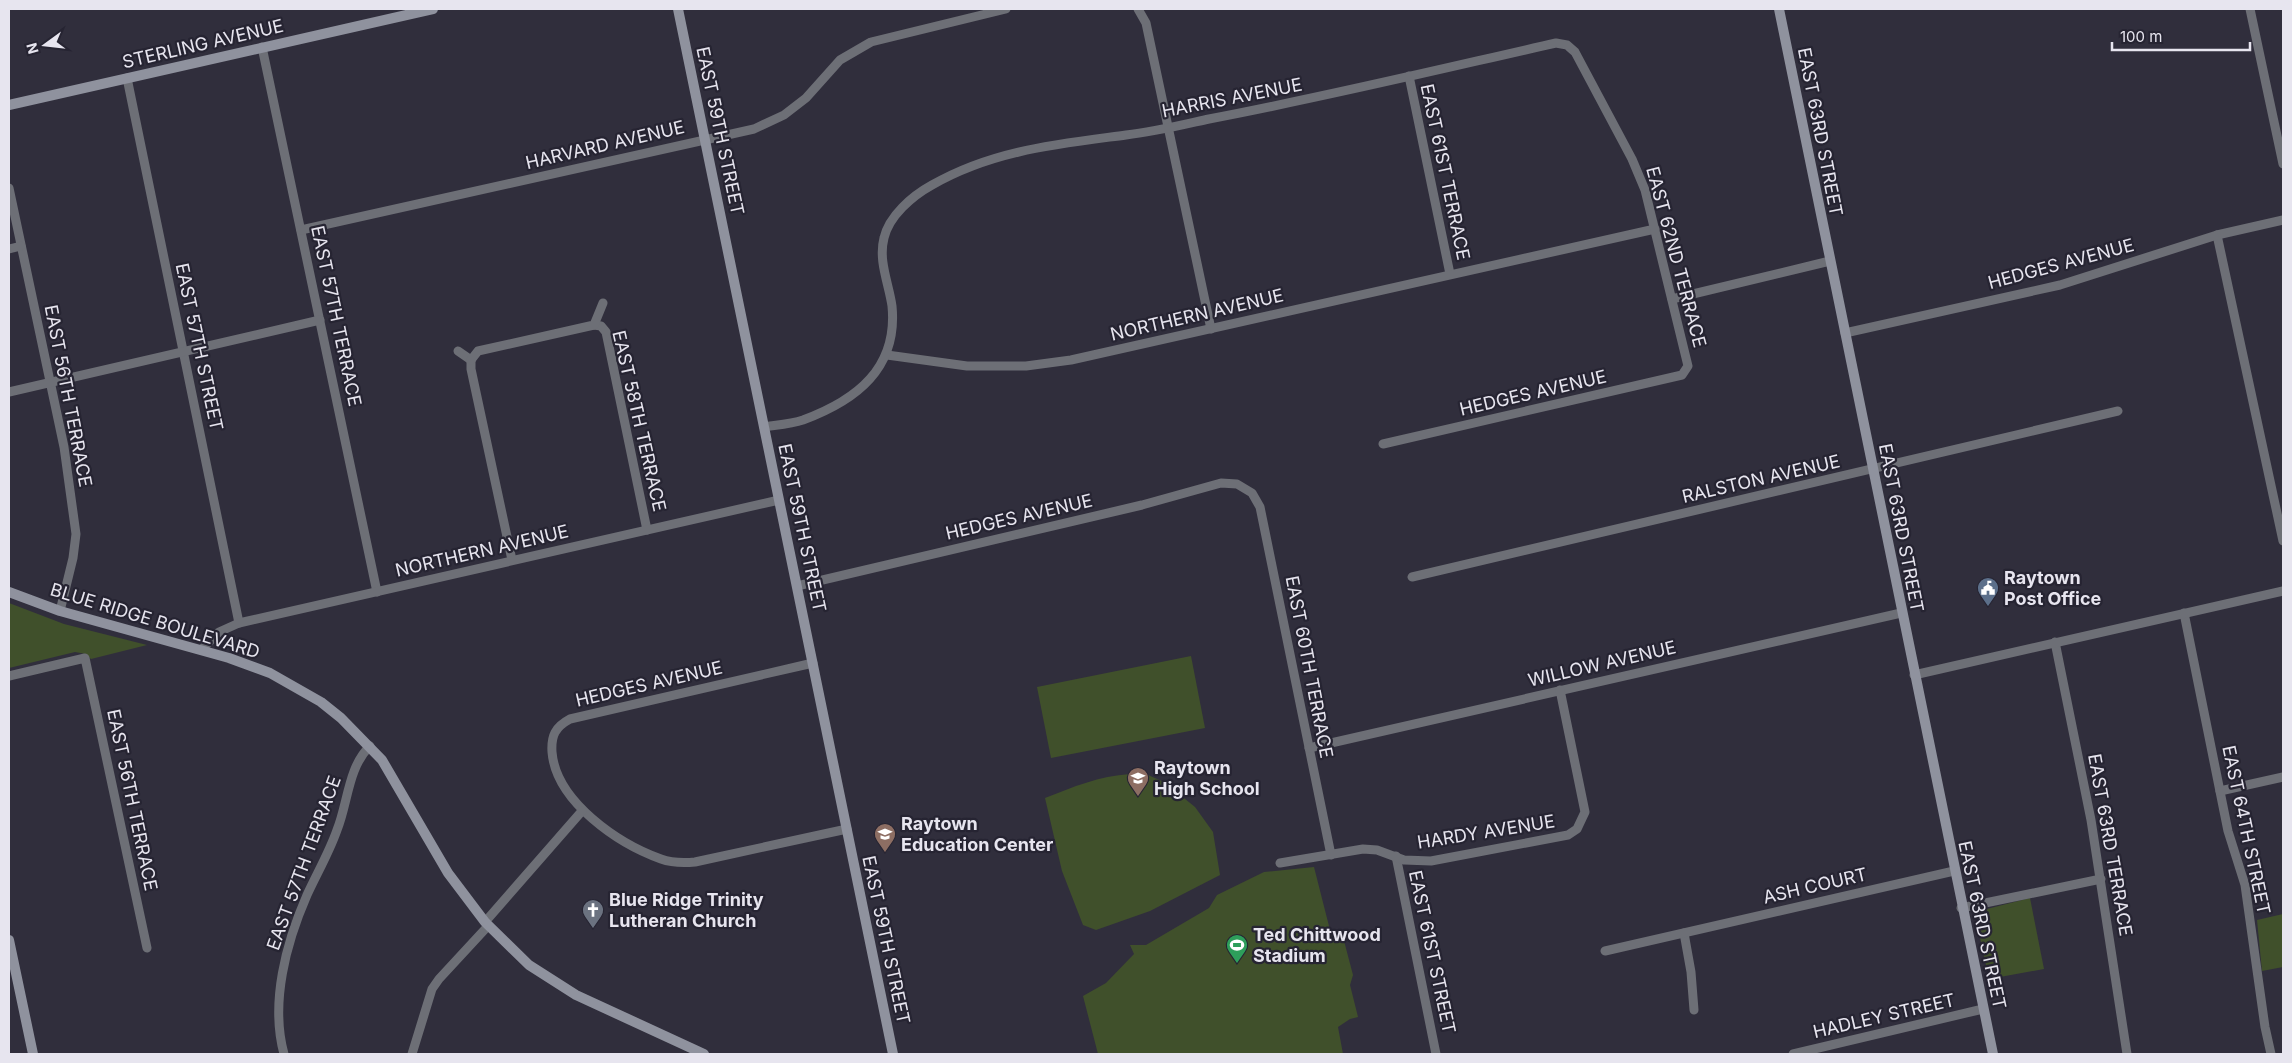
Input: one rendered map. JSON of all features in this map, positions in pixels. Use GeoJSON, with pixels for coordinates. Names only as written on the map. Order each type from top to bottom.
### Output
{"type":"FeatureCollection","features":[{"type":"Feature","properties":{"kind":"street","name":"STERLING AVENUE"},"geometry":{"type":"LineString","coordinates":[[9,106],[433,9]]}},
{"type":"Feature","properties":{"kind":"street","name":"EAST 59TH STREET"},"geometry":{"type":"LineString","coordinates":[[678,9],[893,1054]]}},
{"type":"Feature","properties":{"kind":"street","name":"HARVARD AVENUE"},"geometry":{"type":"LineString","coordinates":[[301,230],[754,129],[784,115],[806,98],[840,60],[870,42],[1006,9]]}},
{"type":"Feature","properties":{"kind":"street"},"geometry":{"type":"LineString","coordinates":[[1138,9],[1146,24],[1211,329]]}},
{"type":"Feature","properties":{"kind":"street","name":"EAST 63RD STREET"},"geometry":{"type":"LineString","coordinates":[[1779,9],[1961,908],[1993,1054]]}},
{"type":"Feature","properties":{"kind":"street"},"geometry":{"type":"LineString","coordinates":[[2250,9],[2283,164]]}},
{"type":"Feature","properties":{"kind":"street","name":"HARRIS AVENUE"},"geometry":{"type":"LineString","coordinates":[[887,355],[894,326],[891,297],[882,259],[883,241],[888,224],[906,205],[931,185],[953,174],[1018,152],[1062,142],[1129,135],[1266,109],[1556,43],[1567,45],[1571,48]]}},
{"type":"Feature","properties":{"kind":"street","name":"EAST 57TH TERRACE"},"geometry":{"type":"LineString","coordinates":[[262,48],[377,592]]}},
{"type":"Feature","properties":{"kind":"street","name":"EAST 62ND TERRACE"},"geometry":{"type":"LineString","coordinates":[[1571,48],[1632,158],[1645,190],[1688,366],[1687,369]]}},
{"type":"Feature","properties":{"kind":"street","name":"EAST 61ST TERRACE"},"geometry":{"type":"LineString","coordinates":[[1408,76],[1450,274]]}},
{"type":"Feature","properties":{"kind":"street","name":"EAST 57TH STREET"},"geometry":{"type":"LineString","coordinates":[[126,78],[239,623]]}},
{"type":"Feature","properties":{"kind":"street","name":"EAST 56TH TERRACE"},"geometry":{"type":"LineString","coordinates":[[9,188],[64,447],[76,534],[73,558],[60,611]]}},
{"type":"Feature","properties":{"kind":"street","name":"HEDGES AVENUE"},"geometry":{"type":"LineString","coordinates":[[1844,333],[2060,285],[2217,236],[2283,220]]}},
{"type":"Feature","properties":{"kind":"street","name":"NORTHERN AVENUE"},"geometry":{"type":"LineString","coordinates":[[887,355],[967,366],[1026,366],[1071,360],[1655,229]]}},
{"type":"Feature","properties":{"kind":"street"},"geometry":{"type":"LineString","coordinates":[[2217,236],[2283,541]]}},
{"type":"Feature","properties":{"kind":"street"},"geometry":{"type":"LineString","coordinates":[[9,249],[21,246]]}},
{"type":"Feature","properties":{"kind":"street"},"geometry":{"type":"LineString","coordinates":[[1672,299],[1830,262]]}},
{"type":"Feature","properties":{"kind":"street"},"geometry":{"type":"LineString","coordinates":[[512,560],[471,369],[471,360],[478,351],[594,325],[604,303]]}},
{"type":"Feature","properties":{"kind":"street"},"geometry":{"type":"LineString","coordinates":[[9,392],[320,320]]}},
{"type":"Feature","properties":{"kind":"street","name":"EAST 58TH TERRACE"},"geometry":{"type":"LineString","coordinates":[[594,325],[601,326],[606,332],[647,530]]}},
{"type":"Feature","properties":{"kind":"street"},"geometry":{"type":"LineString","coordinates":[[458,351],[471,360]]}},
{"type":"Feature","properties":{"kind":"street"},"geometry":{"type":"LineString","coordinates":[[764,428],[801,420],[834,406],[868,381],[879,369],[887,355]]}},
{"type":"Feature","properties":{"kind":"street","name":"HEDGES AVENUE"},"geometry":{"type":"LineString","coordinates":[[1384,444],[1682,375],[1687,369]]}},
{"type":"Feature","properties":{"kind":"street","name":"RALSTON AVENUE"},"geometry":{"type":"LineString","coordinates":[[1412,577],[2118,412]]}},
{"type":"Feature","properties":{"kind":"street","name":"HEDGES AVENUE"},"geometry":{"type":"LineString","coordinates":[[797,586],[1142,505],[1221,484],[1238,484],[1247,490]]}},
{"type":"Feature","properties":{"kind":"street","name":"EAST 60TH TERRACE"},"geometry":{"type":"LineString","coordinates":[[1247,490],[1252,493],[1260,507],[1331,855]]}},
{"type":"Feature","properties":{"kind":"street","name":"NORTHERN AVENUE"},"geometry":{"type":"LineString","coordinates":[[201,650],[219,632],[239,623],[779,500]]}},
{"type":"Feature","properties":{"kind":"street"},"geometry":{"type":"LineString","coordinates":[[1914,675],[2283,591]]}},
{"type":"Feature","properties":{"kind":"street","name":"BLUE RIDGE BOULEVARD"},"geometry":{"type":"LineString","coordinates":[[9,592],[60,611],[229,658],[270,673],[294,685],[341,718],[382,760],[448,873],[486,924],[529,965],[576,995],[704,1054]]}},
{"type":"Feature","properties":{"kind":"street","name":"WILLOW AVENUE"},"geometry":{"type":"LineString","coordinates":[[1309,748],[1901,613]]}},
{"type":"Feature","properties":{"kind":"street","name":"EAST 64TH STREET"},"geometry":{"type":"LineString","coordinates":[[2184,614],[2228,831],[2245,885],[2265,1027],[2271,1054]]}},
{"type":"Feature","properties":{"kind":"street","name":"EAST 63RD TERRACE"},"geometry":{"type":"LineString","coordinates":[[2055,642],[2101,879],[2127,1054]]}},
{"type":"Feature","properties":{"kind":"street","name":"EAST 56TH TERRACE"},"geometry":{"type":"LineString","coordinates":[[9,676],[85,658],[147,948]]}},
{"type":"Feature","properties":{"kind":"street","name":"HEDGES AVENUE"},"geometry":{"type":"LineString","coordinates":[[582,811],[562,786],[553,760],[551,740],[556,728],[562,722],[813,663]]}},
{"type":"Feature","properties":{"kind":"street","name":"HARDY AVENUE"},"geometry":{"type":"LineString","coordinates":[[1280,863],[1363,849],[1377,850],[1404,860],[1431,861],[1561,838],[1577,829],[1586,812],[1560,690]]}},
{"type":"Feature","properties":{"kind":"street","name":"EAST 57TH TERRACE"},"geometry":{"type":"LineString","coordinates":[[284,1054],[280,1040],[278,1016],[286,957],[306,897],[338,829],[358,759],[370,746]]}},
{"type":"Feature","properties":{"kind":"street"},"geometry":{"type":"LineString","coordinates":[[2220,791],[2283,777]]}},
{"type":"Feature","properties":{"kind":"street"},"geometry":{"type":"LineString","coordinates":[[412,1054],[432,989],[582,811],[635,846],[661,859],[677,863],[695,862],[847,828]]}},
{"type":"Feature","properties":{"kind":"street","name":"EAST 61ST STREET"},"geometry":{"type":"LineString","coordinates":[[1396,856],[1436,1054]]}},
{"type":"Feature","properties":{"kind":"street","name":"ASH COURT"},"geometry":{"type":"LineString","coordinates":[[1604,951],[1954,872]]}},
{"type":"Feature","properties":{"kind":"street"},"geometry":{"type":"LineString","coordinates":[[1961,908],[2101,879]]}},
{"type":"Feature","properties":{"kind":"street"},"geometry":{"type":"LineString","coordinates":[[1684,933],[1691,972],[1694,1010]]}},
{"type":"Feature","properties":{"kind":"street"},"geometry":{"type":"LineString","coordinates":[[9,940],[11,960],[33,1054]]}},
{"type":"Feature","properties":{"kind":"street","name":"HADLEY STREET"},"geometry":{"type":"LineString","coordinates":[[1793,1054],[1983,1009]]}},
{"type":"Feature","properties":{"kind":"green space"},"geometry":{"type":"Polygon","coordinates":[[[9,603],[64,624],[147,645],[91,659],[86,654],[75,652],[9,668],[9,603]]]}},
{"type":"Feature","properties":{"kind":"green space"},"geometry":{"type":"Polygon","coordinates":[[[1191,656],[1205,728],[1051,758],[1037,687],[1191,656]]]}},
{"type":"Feature","properties":{"kind":"green space"},"geometry":{"type":"Polygon","coordinates":[[[1130,774],[1148,775],[1164,782],[1195,807],[1213,832],[1220,875],[1150,911],[1096,930],[1083,925],[1062,871],[1045,798],[1097,780],[1130,774]]]}},
{"type":"Feature","properties":{"kind":"green space","name":"Ted Chittwood Stadium"},"geometry":{"type":"Polygon","coordinates":[[[1314,867],[1330,930],[1343,937],[1353,975],[1350,985],[1358,1017],[1350,1019],[1338,1027],[1343,1054],[1098,1054],[1083,996],[1106,983],[1134,954],[1130,945],[1146,945],[1209,908],[1217,895],[1264,872],[1314,867]]]}},
{"type":"Feature","properties":{"kind":"green space"},"geometry":{"type":"Polygon","coordinates":[[[2030,898],[2044,969],[1989,979],[1977,924],[1978,916],[1983,910],[2030,898]]]}},
{"type":"Feature","properties":{"kind":"green space"},"geometry":{"type":"Polygon","coordinates":[[[2283,914],[2283,967],[2262,971],[2257,920],[2283,914]]]}},
{"type":"Feature","properties":{"kind":"place","name":"Raytown Post Office"},"geometry":{"type":"Point","coordinates":[1988,607]}},
{"type":"Feature","properties":{"kind":"place","name":"Raytown High School"},"geometry":{"type":"Point","coordinates":[1138,797]}},
{"type":"Feature","properties":{"kind":"place","name":"Raytown Education Center"},"geometry":{"type":"Point","coordinates":[885,853]}},
{"type":"Feature","properties":{"kind":"place","name":"Blue Ridge Trinity Lutheran Church"},"geometry":{"type":"Point","coordinates":[593,929]}},
{"type":"Feature","properties":{"kind":"place","name":"Ted Chittwood Stadium"},"geometry":{"type":"Point","coordinates":[1237,964]}}]}
